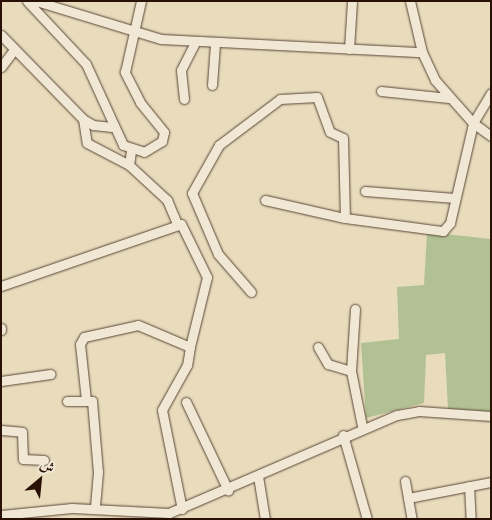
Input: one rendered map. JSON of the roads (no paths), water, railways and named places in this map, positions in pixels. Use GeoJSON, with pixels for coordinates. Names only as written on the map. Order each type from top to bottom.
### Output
{"type":"FeatureCollection","features":[{"type":"Feature","properties":{"kind":"street"},"geometry":{"type":"LineString","coordinates":[[27,1],[86,64],[112,127],[131,151],[129,165]]}},
{"type":"Feature","properties":{"kind":"street"},"geometry":{"type":"LineString","coordinates":[[131,151],[155,148],[164,132],[129,85],[125,63],[135,32],[141,1]]}},
{"type":"Feature","properties":{"kind":"street"},"geometry":{"type":"LineString","coordinates":[[349,49],[352,1]]}},
{"type":"Feature","properties":{"kind":"street"},"geometry":{"type":"LineString","coordinates":[[410,1],[422,52],[450,98],[473,124],[491,136]]}},
{"type":"Feature","properties":{"kind":"street"},"geometry":{"type":"LineString","coordinates":[[41,2],[135,32],[195,43],[422,52]]}},
{"type":"Feature","properties":{"kind":"street"},"geometry":{"type":"LineString","coordinates":[[1,35],[83,119],[94,125],[112,127]]}},
{"type":"Feature","properties":{"kind":"street"},"geometry":{"type":"LineString","coordinates":[[184,99],[181,70],[195,43]]}},
{"type":"Feature","properties":{"kind":"street"},"geometry":{"type":"LineString","coordinates":[[212,85],[215,44]]}},
{"type":"Feature","properties":{"kind":"street"},"geometry":{"type":"LineString","coordinates":[[1,67],[14,50]]}},
{"type":"Feature","properties":{"kind":"street"},"geometry":{"type":"LineString","coordinates":[[382,91],[450,98]]}},
{"type":"Feature","properties":{"kind":"street"},"geometry":{"type":"LineString","coordinates":[[265,200],[345,218],[443,231],[449,228],[473,124],[491,93]]}},
{"type":"Feature","properties":{"kind":"street"},"geometry":{"type":"LineString","coordinates":[[251,292],[218,254],[192,193],[219,145],[280,99],[317,97],[330,132],[343,138],[345,218]]}},
{"type":"Feature","properties":{"kind":"street"},"geometry":{"type":"LineString","coordinates":[[83,119],[88,143],[129,165],[167,200],[177,224]]}},
{"type":"Feature","properties":{"kind":"street"},"geometry":{"type":"LineString","coordinates":[[365,190],[455,198]]}},
{"type":"Feature","properties":{"kind":"street"},"geometry":{"type":"LineString","coordinates":[[1,286],[177,224],[182,225],[207,277],[187,366],[162,410],[182,509]]}},
{"type":"Feature","properties":{"kind":"street"},"geometry":{"type":"LineString","coordinates":[[356,309],[352,371],[362,426]]}},
{"type":"Feature","properties":{"kind":"street"},"geometry":{"type":"LineString","coordinates":[[86,400],[80,344],[84,337],[138,324],[190,347]]}},
{"type":"Feature","properties":{"kind":"street"},"geometry":{"type":"LineString","coordinates":[[318,347],[328,364],[352,371]]}},
{"type":"Feature","properties":{"kind":"street"},"geometry":{"type":"LineString","coordinates":[[1,381],[51,374]]}},
{"type":"Feature","properties":{"kind":"street"},"geometry":{"type":"LineString","coordinates":[[67,401],[92,401],[97,451],[95,509]]}},
{"type":"Feature","properties":{"kind":"street"},"geometry":{"type":"LineString","coordinates":[[186,402],[228,490]]}},
{"type":"Feature","properties":{"kind":"street"},"geometry":{"type":"LineString","coordinates":[[1,515],[16,516],[95,509],[157,516],[182,509],[228,490],[362,426],[419,411],[491,416]]}},
{"type":"Feature","properties":{"kind":"street"},"geometry":{"type":"LineString","coordinates":[[1,430],[22,432],[22,458],[44,460]]}},
{"type":"Feature","properties":{"kind":"street"},"geometry":{"type":"LineString","coordinates":[[343,435],[367,519]]}},
{"type":"Feature","properties":{"kind":"street"},"geometry":{"type":"LineString","coordinates":[[258,476],[265,519]]}},
{"type":"Feature","properties":{"kind":"street"},"geometry":{"type":"LineString","coordinates":[[405,481],[412,519]]}},
{"type":"Feature","properties":{"kind":"street"},"geometry":{"type":"LineString","coordinates":[[408,498],[491,482]]}},
{"type":"Feature","properties":{"kind":"street"},"geometry":{"type":"LineString","coordinates":[[468,486],[471,519]]}}]}
